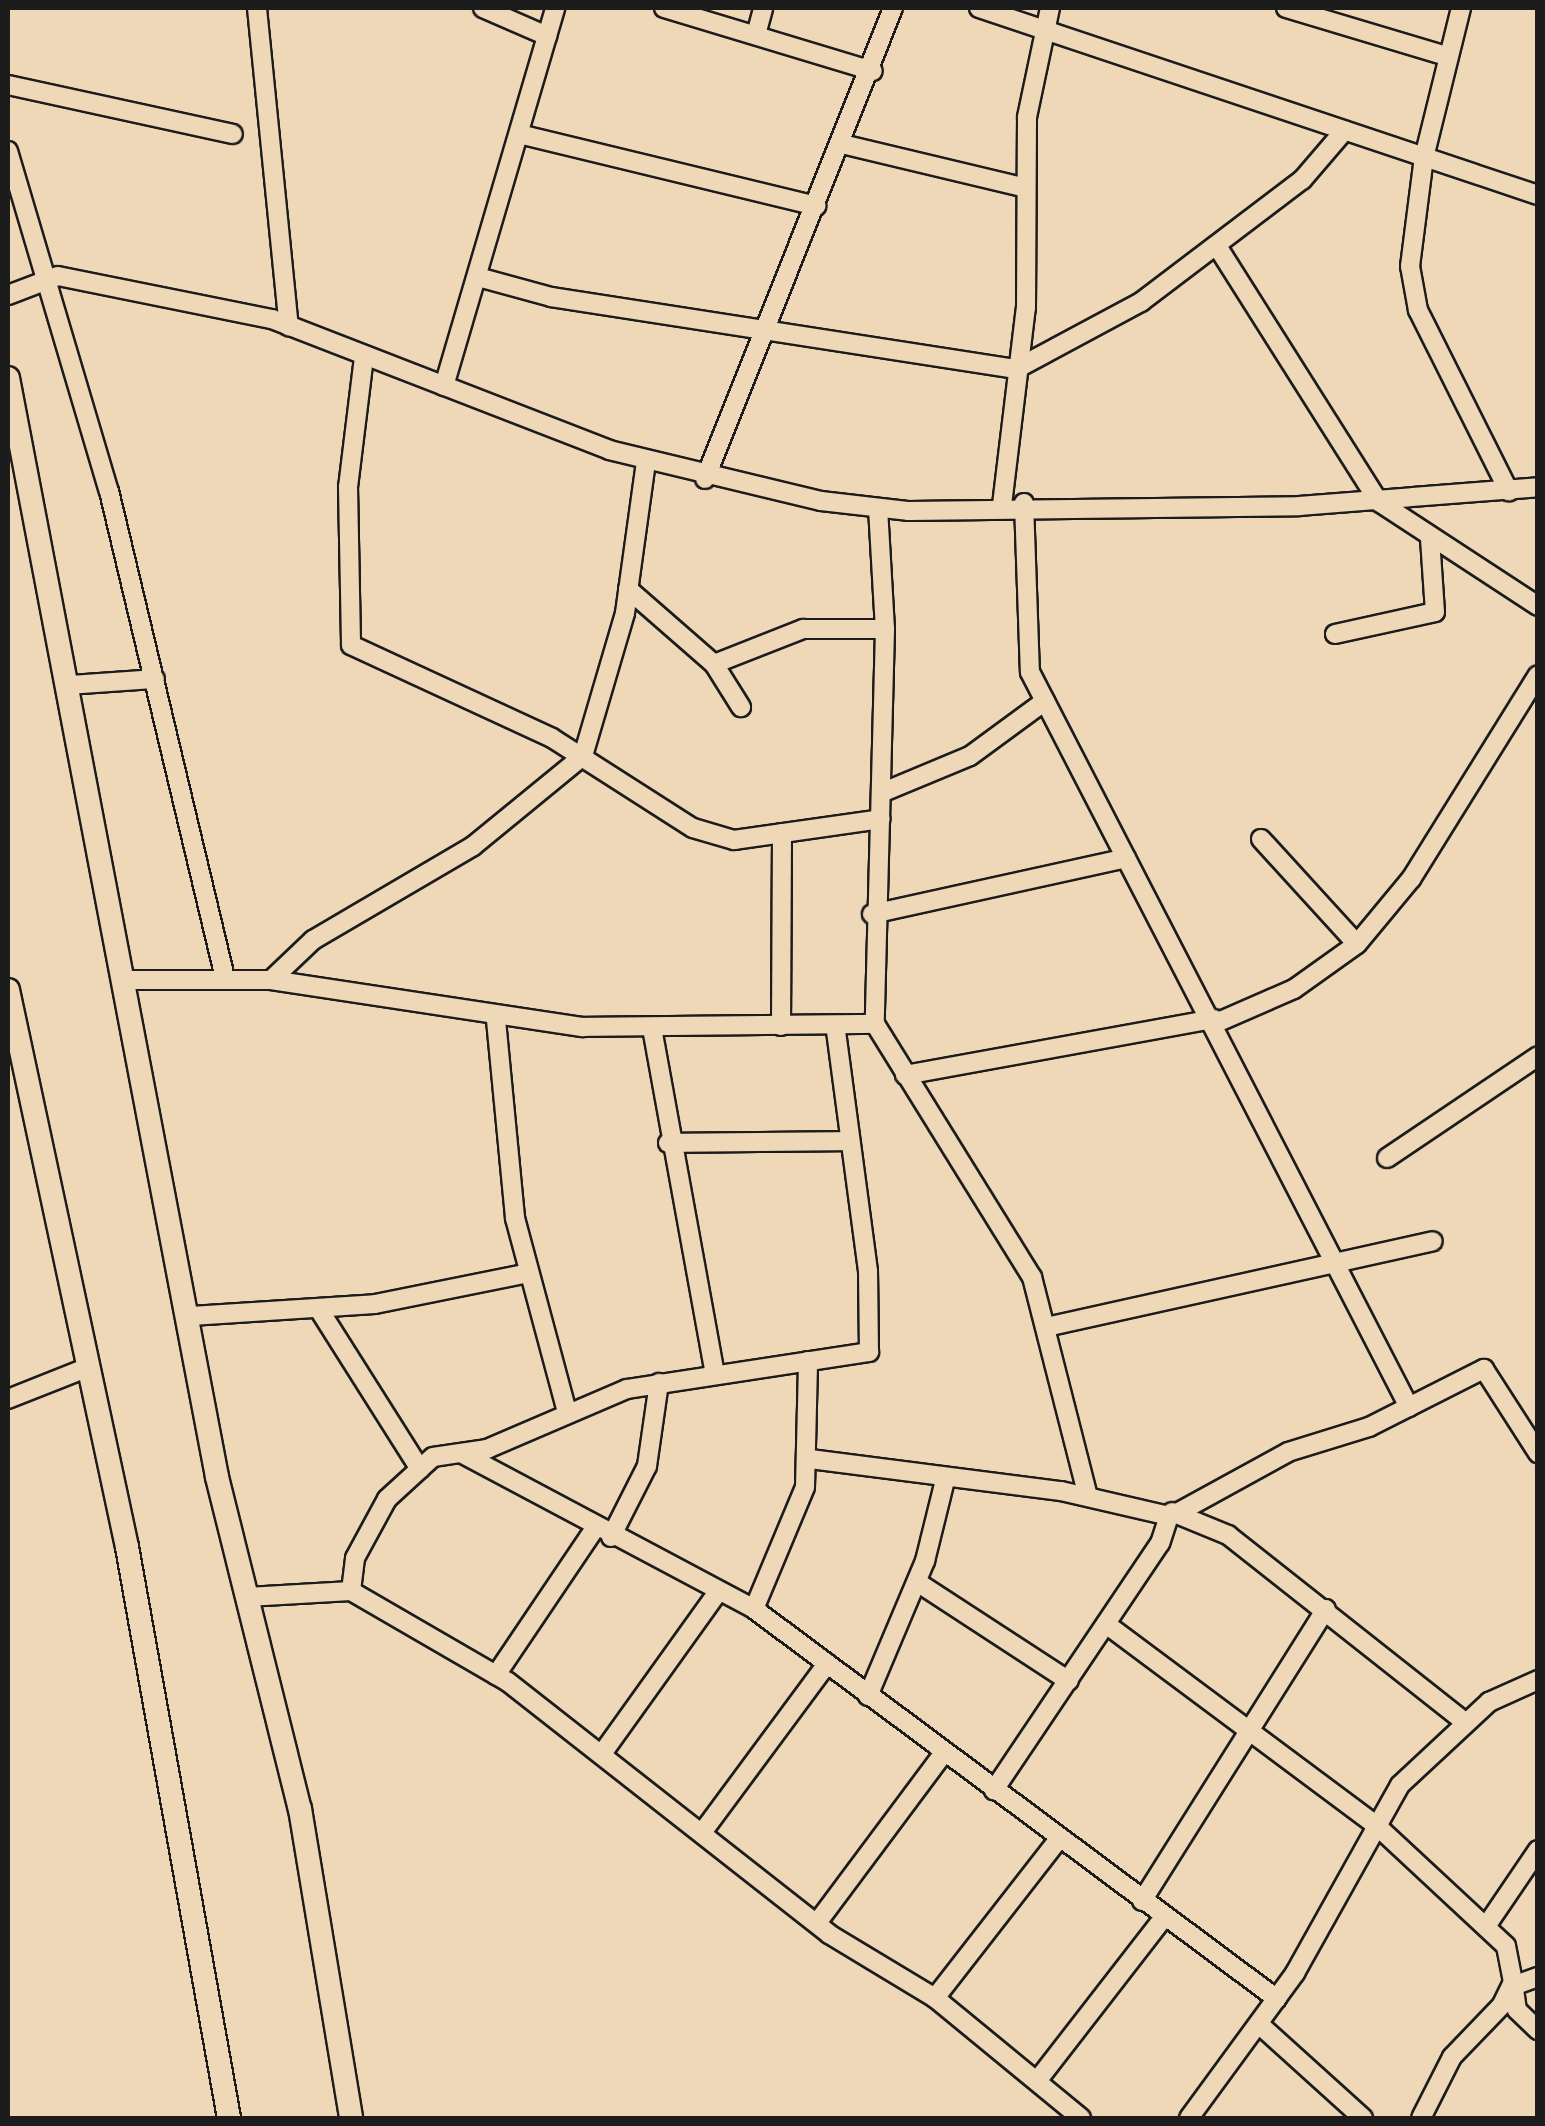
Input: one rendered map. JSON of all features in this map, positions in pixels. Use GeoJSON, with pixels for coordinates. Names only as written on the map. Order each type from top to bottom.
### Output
{"type":"FeatureCollection","features":[{"type":"Feature","properties":{"kind":"main road"},"geometry":{"type":"LineString","coordinates":[[8,378],[247,1597],[300,1809],[350,2118]]}},
{"type":"Feature","properties":{"kind":"main road"},"geometry":{"type":"LineString","coordinates":[[8,990],[89,1368],[229,2118]]}},
{"type":"Feature","properties":{"kind":"street"},"geometry":{"type":"LineString","coordinates":[[257,8],[288,326]]}},
{"type":"Feature","properties":{"kind":"street"},"geometry":{"type":"LineString","coordinates":[[483,8],[546,36]]}},
{"type":"Feature","properties":{"kind":"street"},"geometry":{"type":"LineString","coordinates":[[444,386],[555,8]]}},
{"type":"Feature","properties":{"kind":"street"},"geometry":{"type":"LineString","coordinates":[[664,8],[872,70]]}},
{"type":"Feature","properties":{"kind":"street"},"geometry":{"type":"LineString","coordinates":[[756,36],[764,8]]}},
{"type":"Feature","properties":{"kind":"street"},"geometry":{"type":"LineString","coordinates":[[705,479],[872,70],[893,8]]}},
{"type":"Feature","properties":{"kind":"street"},"geometry":{"type":"LineString","coordinates":[[979,8],[1538,195]]}},
{"type":"Feature","properties":{"kind":"street"},"geometry":{"type":"LineString","coordinates":[[1002,505],[1016,369],[1026,188],[1042,31],[1050,8]]}},
{"type":"Feature","properties":{"kind":"street"},"geometry":{"type":"LineString","coordinates":[[1286,8],[1334,14],[1446,56]]}},
{"type":"Feature","properties":{"kind":"street"},"geometry":{"type":"LineString","coordinates":[[1461,8],[1424,157],[1410,266],[1418,310],[1509,492]]}},
{"type":"Feature","properties":{"kind":"street"},"geometry":{"type":"LineString","coordinates":[[8,85],[233,134]]}},
{"type":"Feature","properties":{"kind":"street"},"geometry":{"type":"LineString","coordinates":[[478,277],[764,332],[1016,369],[1141,302],[1302,180],[1344,131]]}},
{"type":"Feature","properties":{"kind":"street"},"geometry":{"type":"LineString","coordinates":[[519,134],[816,206]]}},
{"type":"Feature","properties":{"kind":"street"},"geometry":{"type":"LineString","coordinates":[[842,144],[1026,188]]}},
{"type":"Feature","properties":{"kind":"street"},"geometry":{"type":"LineString","coordinates":[[8,151],[40,283],[109,491],[224,977]]}},
{"type":"Feature","properties":{"kind":"street"},"geometry":{"type":"LineString","coordinates":[[1217,246],[1379,502],[1430,539],[1538,606]]}},
{"type":"Feature","properties":{"kind":"street"},"geometry":{"type":"LineString","coordinates":[[8,295],[58,276],[288,326],[646,462],[705,479],[878,508],[1024,503],[1379,502],[1538,487]]}},
{"type":"Feature","properties":{"kind":"street"},"geometry":{"type":"LineString","coordinates":[[364,357],[348,487],[351,645],[583,756],[693,828],[734,840],[882,818]]}},
{"type":"Feature","properties":{"kind":"street"},"geometry":{"type":"LineString","coordinates":[[271,980],[313,940],[473,846],[583,756],[628,590],[646,462]]}},
{"type":"Feature","properties":{"kind":"street"},"geometry":{"type":"LineString","coordinates":[[1024,503],[1023,614],[1030,672],[1215,1020],[1410,1407]]}},
{"type":"Feature","properties":{"kind":"street"},"geometry":{"type":"LineString","coordinates":[[878,508],[886,629],[882,818],[872,914],[875,1024],[1032,1276],[1088,1496]]}},
{"type":"Feature","properties":{"kind":"street"},"geometry":{"type":"LineString","coordinates":[[1335,634],[1435,612],[1430,539]]}},
{"type":"Feature","properties":{"kind":"street"},"geometry":{"type":"LineString","coordinates":[[628,590],[714,664],[741,706]]}},
{"type":"Feature","properties":{"kind":"street"},"geometry":{"type":"LineString","coordinates":[[714,664],[802,629],[886,629]]}},
{"type":"Feature","properties":{"kind":"street"},"geometry":{"type":"LineString","coordinates":[[905,1076],[1215,1020],[1294,989],[1357,944],[1411,879],[1538,674]]}},
{"type":"Feature","properties":{"kind":"street"},"geometry":{"type":"LineString","coordinates":[[69,685],[155,680]]}},
{"type":"Feature","properties":{"kind":"street"},"geometry":{"type":"LineString","coordinates":[[881,793],[970,756],[1045,701]]}},
{"type":"Feature","properties":{"kind":"street"},"geometry":{"type":"LineString","coordinates":[[781,1026],[782,833]]}},
{"type":"Feature","properties":{"kind":"street"},"geometry":{"type":"LineString","coordinates":[[1261,839],[1357,944]]}},
{"type":"Feature","properties":{"kind":"street"},"geometry":{"type":"LineString","coordinates":[[872,914],[1126,858]]}},
{"type":"Feature","properties":{"kind":"street"},"geometry":{"type":"LineString","coordinates":[[127,980],[271,980],[496,1020],[652,1028],[875,1024]]}},
{"type":"Feature","properties":{"kind":"street"},"geometry":{"type":"LineString","coordinates":[[496,1020],[507,1159],[529,1272],[566,1409]]}},
{"type":"Feature","properties":{"kind":"street"},"geometry":{"type":"LineString","coordinates":[[351,1590],[355,1558],[387,1499],[420,1469],[566,1409],[659,1383],[869,1352],[835,1025]]}},
{"type":"Feature","properties":{"kind":"street"},"geometry":{"type":"LineString","coordinates":[[652,1028],[668,1143],[714,1374]]}},
{"type":"Feature","properties":{"kind":"street"},"geometry":{"type":"LineString","coordinates":[[1387,1158],[1538,1056]]}},
{"type":"Feature","properties":{"kind":"street"},"geometry":{"type":"LineString","coordinates":[[668,1143],[850,1141]]}},
{"type":"Feature","properties":{"kind":"street"},"geometry":{"type":"LineString","coordinates":[[1046,1327],[1338,1265],[1433,1240]]}},
{"type":"Feature","properties":{"kind":"street"},"geometry":{"type":"LineString","coordinates":[[191,1316],[320,1311],[529,1272]]}},
{"type":"Feature","properties":{"kind":"street"},"geometry":{"type":"LineString","coordinates":[[320,1311],[420,1469]]}},
{"type":"Feature","properties":{"kind":"street"},"geometry":{"type":"LineString","coordinates":[[754,1610],[793,1529],[810,1459],[808,1361]]}},
{"type":"Feature","properties":{"kind":"street"},"geometry":{"type":"LineString","coordinates":[[8,1400],[89,1368]]}},
{"type":"Feature","properties":{"kind":"street"},"geometry":{"type":"LineString","coordinates":[[1170,1512],[1288,1452],[1410,1407],[1484,1369],[1538,1453]]}},
{"type":"Feature","properties":{"kind":"street"},"geometry":{"type":"LineString","coordinates":[[496,1675],[647,1466],[659,1383]]}},
{"type":"Feature","properties":{"kind":"street"},"geometry":{"type":"LineString","coordinates":[[461,1453],[754,1610],[1277,1999]]}},
{"type":"Feature","properties":{"kind":"street"},"geometry":{"type":"LineString","coordinates":[[810,1459],[945,1480],[1088,1496],[1170,1512],[1228,1535],[1466,1723]]}},
{"type":"Feature","properties":{"kind":"street"},"geometry":{"type":"LineString","coordinates":[[868,1696],[917,1582],[945,1480]]}},
{"type":"Feature","properties":{"kind":"street"},"geometry":{"type":"LineString","coordinates":[[994,1790],[1166,1531],[1170,1512]]}},
{"type":"Feature","properties":{"kind":"street"},"geometry":{"type":"LineString","coordinates":[[917,1582],[1069,1681]]}},
{"type":"Feature","properties":{"kind":"street"},"geometry":{"type":"LineString","coordinates":[[247,1597],[351,1590],[496,1675],[604,1752],[817,1923],[935,1998],[1082,2118]]}},
{"type":"Feature","properties":{"kind":"street"},"geometry":{"type":"LineString","coordinates":[[604,1752],[717,1593]]}},
{"type":"Feature","properties":{"kind":"street"},"geometry":{"type":"LineString","coordinates":[[1142,1901],[1247,1728],[1326,1609]]}},
{"type":"Feature","properties":{"kind":"street"},"geometry":{"type":"LineString","coordinates":[[1106,1624],[1377,1826],[1489,1922],[1513,1984],[1521,2018],[1538,2030]]}},
{"type":"Feature","properties":{"kind":"street"},"geometry":{"type":"LineString","coordinates":[[704,1830],[827,1664]]}},
{"type":"Feature","properties":{"kind":"street"},"geometry":{"type":"LineString","coordinates":[[1189,2118],[1277,1999],[1400,1785],[1466,1723],[1538,1680]]}},
{"type":"Feature","properties":{"kind":"street"},"geometry":{"type":"LineString","coordinates":[[817,1923],[943,1754]]}},
{"type":"Feature","properties":{"kind":"street"},"geometry":{"type":"LineString","coordinates":[[935,1998],[1060,1840]]}},
{"type":"Feature","properties":{"kind":"street"},"geometry":{"type":"LineString","coordinates":[[1489,1922],[1538,1850]]}},
{"type":"Feature","properties":{"kind":"street"},"geometry":{"type":"LineString","coordinates":[[1037,2081],[1164,1917]]}},
{"type":"Feature","properties":{"kind":"street"},"geometry":{"type":"LineString","coordinates":[[1421,2118],[1452,2057],[1513,1984],[1538,1977]]}},
{"type":"Feature","properties":{"kind":"street"},"geometry":{"type":"LineString","coordinates":[[1260,2025],[1364,2118]]}}]}
